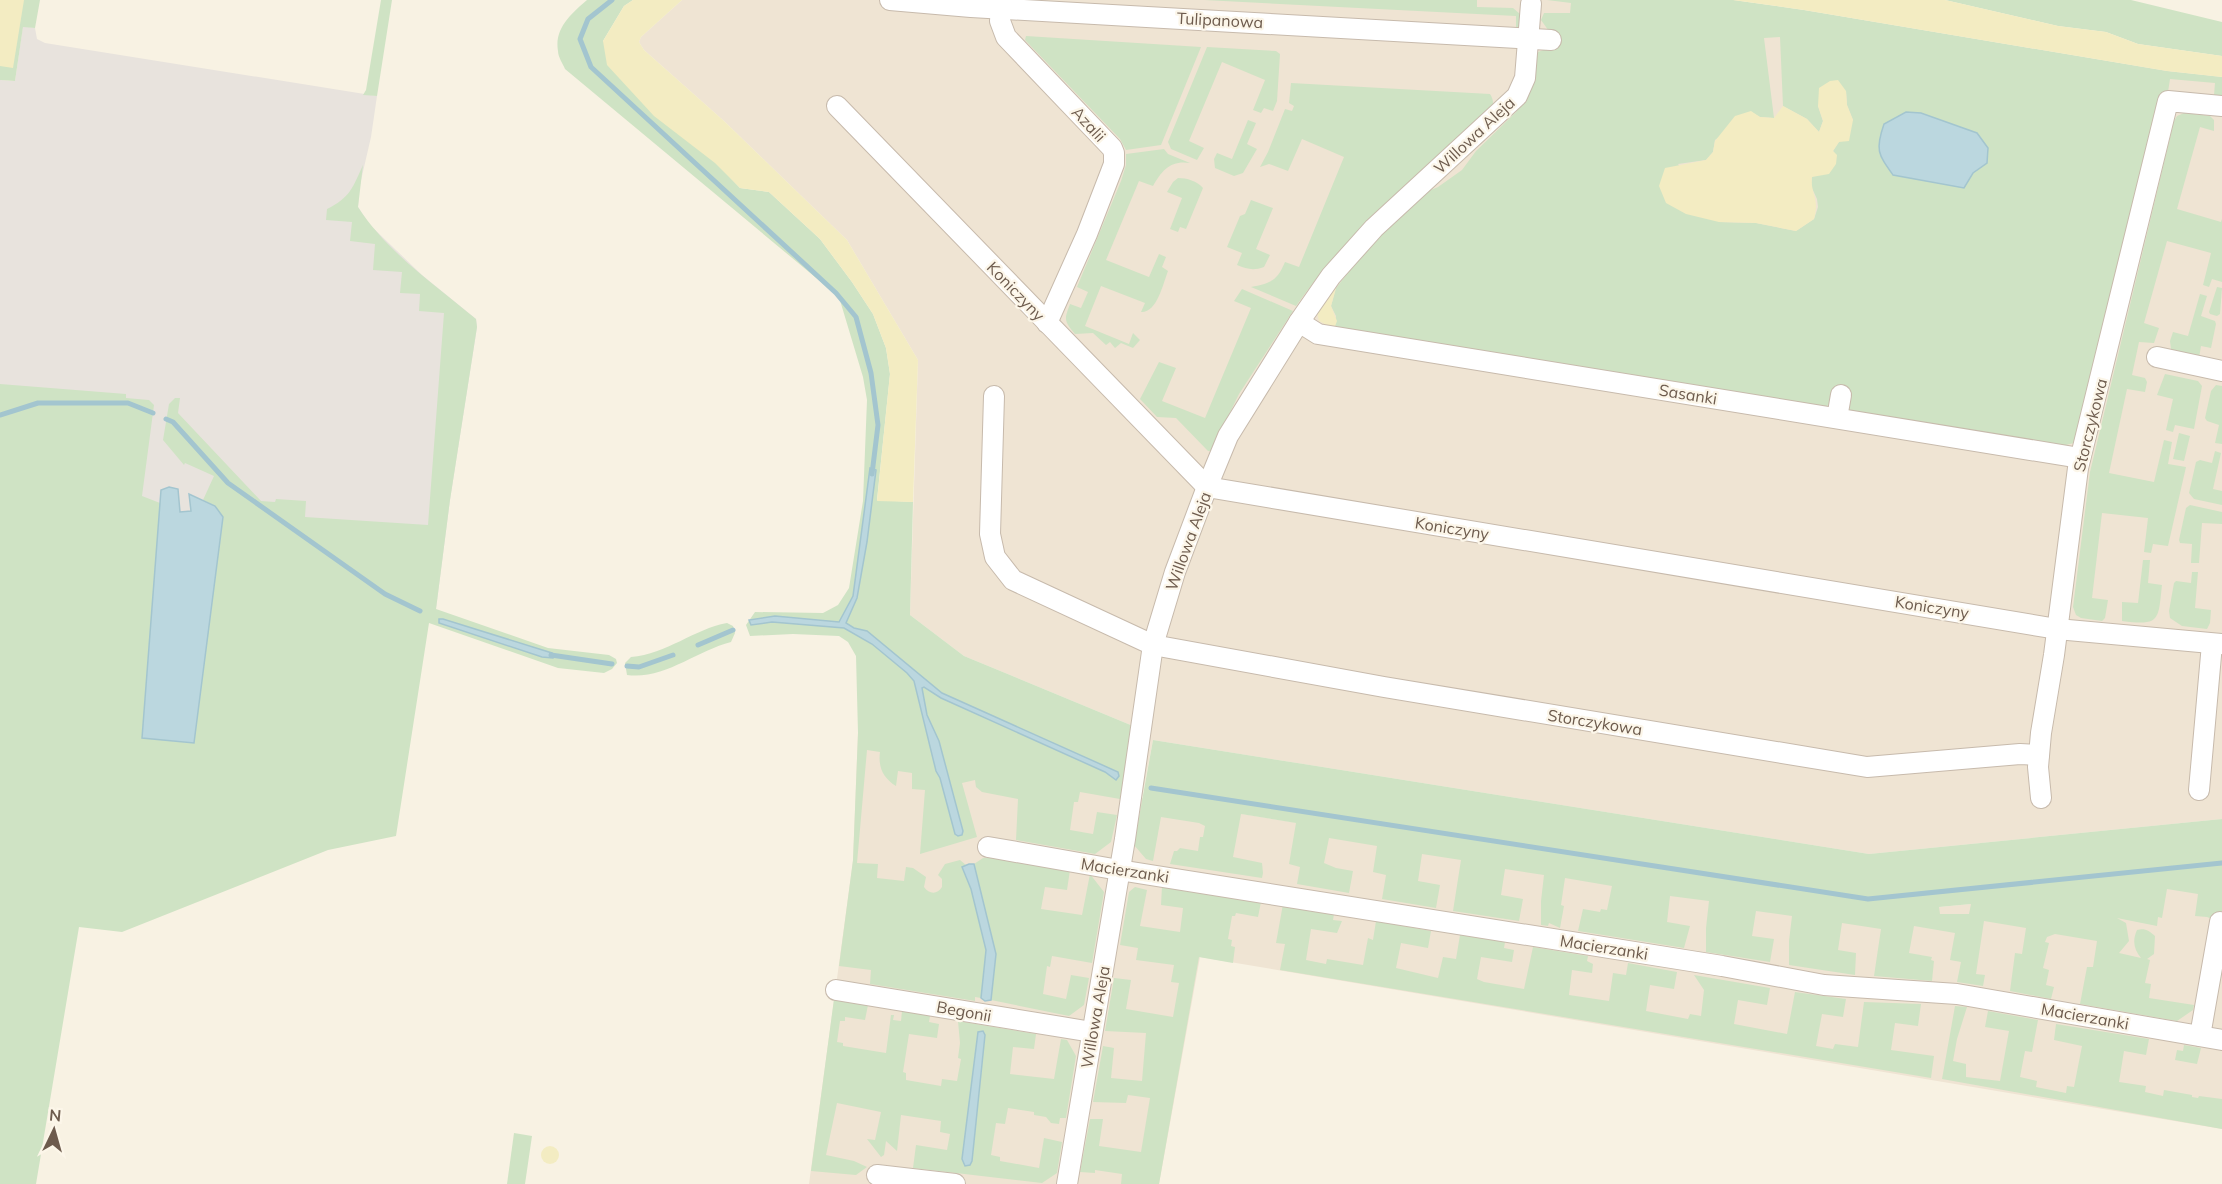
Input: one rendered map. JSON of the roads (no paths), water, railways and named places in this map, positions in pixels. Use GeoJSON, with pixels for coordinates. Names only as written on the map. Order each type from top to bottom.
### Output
{"type":"FeatureCollection","features":[{"type":"Feature","properties":{"kind":"street","name":"Tulipanowa"},"geometry":{"type":"LineString","coordinates":[[890,0],[1551,40]]}},
{"type":"Feature","properties":{"kind":"street","name":"Willowa Aleja"},"geometry":{"type":"LineString","coordinates":[[1067,1184],[1119,870],[1153,645],[1175,572],[1207,487],[1228,436],[1299,322],[1331,276],[1374,228],[1444,173],[1517,96],[1525,78],[1531,4]]}},
{"type":"Feature","properties":{"kind":"street","name":"Azalii"},"geometry":{"type":"LineString","coordinates":[[1001,8],[1000,21],[1006,37],[1112,148],[1114,153],[1114,164],[1087,234],[1047,323]]}},
{"type":"Feature","properties":{"kind":"street","name":"Storczykowa"},"geometry":{"type":"LineString","coordinates":[[2042,798],[2038,767],[2039,755],[2080,458],[2110,345],[2168,101],[2222,106]]}},
{"type":"Feature","properties":{"kind":"street","name":"Koniczyny"},"geometry":{"type":"LineString","coordinates":[[837,106],[1207,487],[2057,628],[2217,644]]}},
{"type":"Feature","properties":{"kind":"street","name":"Sasanki"},"geometry":{"type":"LineString","coordinates":[[1299,322],[1318,334],[2080,458]]}},
{"type":"Feature","properties":{"kind":"street"},"geometry":{"type":"LineString","coordinates":[[2157,357],[2222,371]]}},
{"type":"Feature","properties":{"kind":"street"},"geometry":{"type":"LineString","coordinates":[[1837,418],[1841,395]]}},
{"type":"Feature","properties":{"kind":"street","name":"Storczykowa"},"geometry":{"type":"LineString","coordinates":[[994,396],[990,534],[995,557],[1013,580],[1153,645],[1373,685],[1867,767],[2020,754],[2039,755]]}},
{"type":"Feature","properties":{"kind":"street"},"geometry":{"type":"LineString","coordinates":[[2199,790],[2217,644]]}},
{"type":"Feature","properties":{"kind":"street","name":"Macierzanki"},"geometry":{"type":"LineString","coordinates":[[988,847],[1624,950],[1824,985],[1957,994],[2222,1040]]}},
{"type":"Feature","properties":{"kind":"street"},"geometry":{"type":"LineString","coordinates":[[2200,1036],[2220,922]]}},
{"type":"Feature","properties":{"kind":"street","name":"Begonii"},"geometry":{"type":"LineString","coordinates":[[836,990],[1092,1032]]}},
{"type":"Feature","properties":{"kind":"street"},"geometry":{"type":"LineString","coordinates":[[877,1175],[955,1184]]}},
{"type":"Feature","properties":{"kind":"water"},"geometry":{"type":"Polygon","coordinates":[[[1906,112],[1921,113],[1977,133],[1988,148],[1987,163],[1973,173],[1964,188],[1893,175],[1881,156],[1880,140],[1884,124],[1906,112]]]}},
{"type":"Feature","properties":{"kind":"water"},"geometry":{"type":"Polygon","coordinates":[[[870,468],[876,470],[867,542],[857,598],[846,623],[854,628],[867,631],[942,693],[1118,772],[1119,776],[1116,780],[1105,772],[941,698],[924,687],[922,688],[927,715],[939,741],[963,831],[962,835],[958,836],[955,834],[940,778],[936,771],[914,681],[907,673],[872,644],[844,628],[772,622],[751,625],[749,620],[775,616],[839,622],[853,596],[870,468]]]}},
{"type":"Feature","properties":{"kind":"water"},"geometry":{"type":"Polygon","coordinates":[[[169,487],[178,489],[180,512],[191,511],[189,494],[215,506],[223,517],[194,743],[142,738],[161,490],[169,487]]]}},
{"type":"Feature","properties":{"kind":"water"},"geometry":{"type":"Polygon","coordinates":[[[439,619],[556,656],[542,657],[439,623],[439,619]]]}},
{"type":"Feature","properties":{"kind":"water"},"geometry":{"type":"Polygon","coordinates":[[[974,864],[996,954],[991,1000],[985,1001],[981,998],[986,950],[971,889],[962,867],[974,864]]]}},
{"type":"Feature","properties":{"kind":"water"},"geometry":{"type":"Polygon","coordinates":[[[983,1031],[985,1035],[972,1161],[970,1165],[965,1166],[962,1159],[978,1032],[983,1031]]]}},
{"type":"Feature","properties":{"kind":"waterway"},"geometry":{"type":"LineString","coordinates":[[612,0],[588,19],[580,39],[591,67],[836,293],[856,317],[871,373],[878,425],[872,474]]}},
{"type":"Feature","properties":{"kind":"waterway"},"geometry":{"type":"LineString","coordinates":[[0,415],[38,403],[128,403],[153,413]]}},
{"type":"Feature","properties":{"kind":"waterway"},"geometry":{"type":"LineString","coordinates":[[166,419],[173,422],[228,483],[385,594],[420,611]]}},
{"type":"Feature","properties":{"kind":"waterway"},"geometry":{"type":"LineString","coordinates":[[698,645],[733,630]]}},
{"type":"Feature","properties":{"kind":"waterway"},"geometry":{"type":"LineString","coordinates":[[551,655],[612,664]]}},
{"type":"Feature","properties":{"kind":"waterway"},"geometry":{"type":"LineString","coordinates":[[627,666],[639,667],[673,655]]}},
{"type":"Feature","properties":{"kind":"waterway"},"geometry":{"type":"LineString","coordinates":[[1151,788],[1868,899],[2222,863]]}}]}
